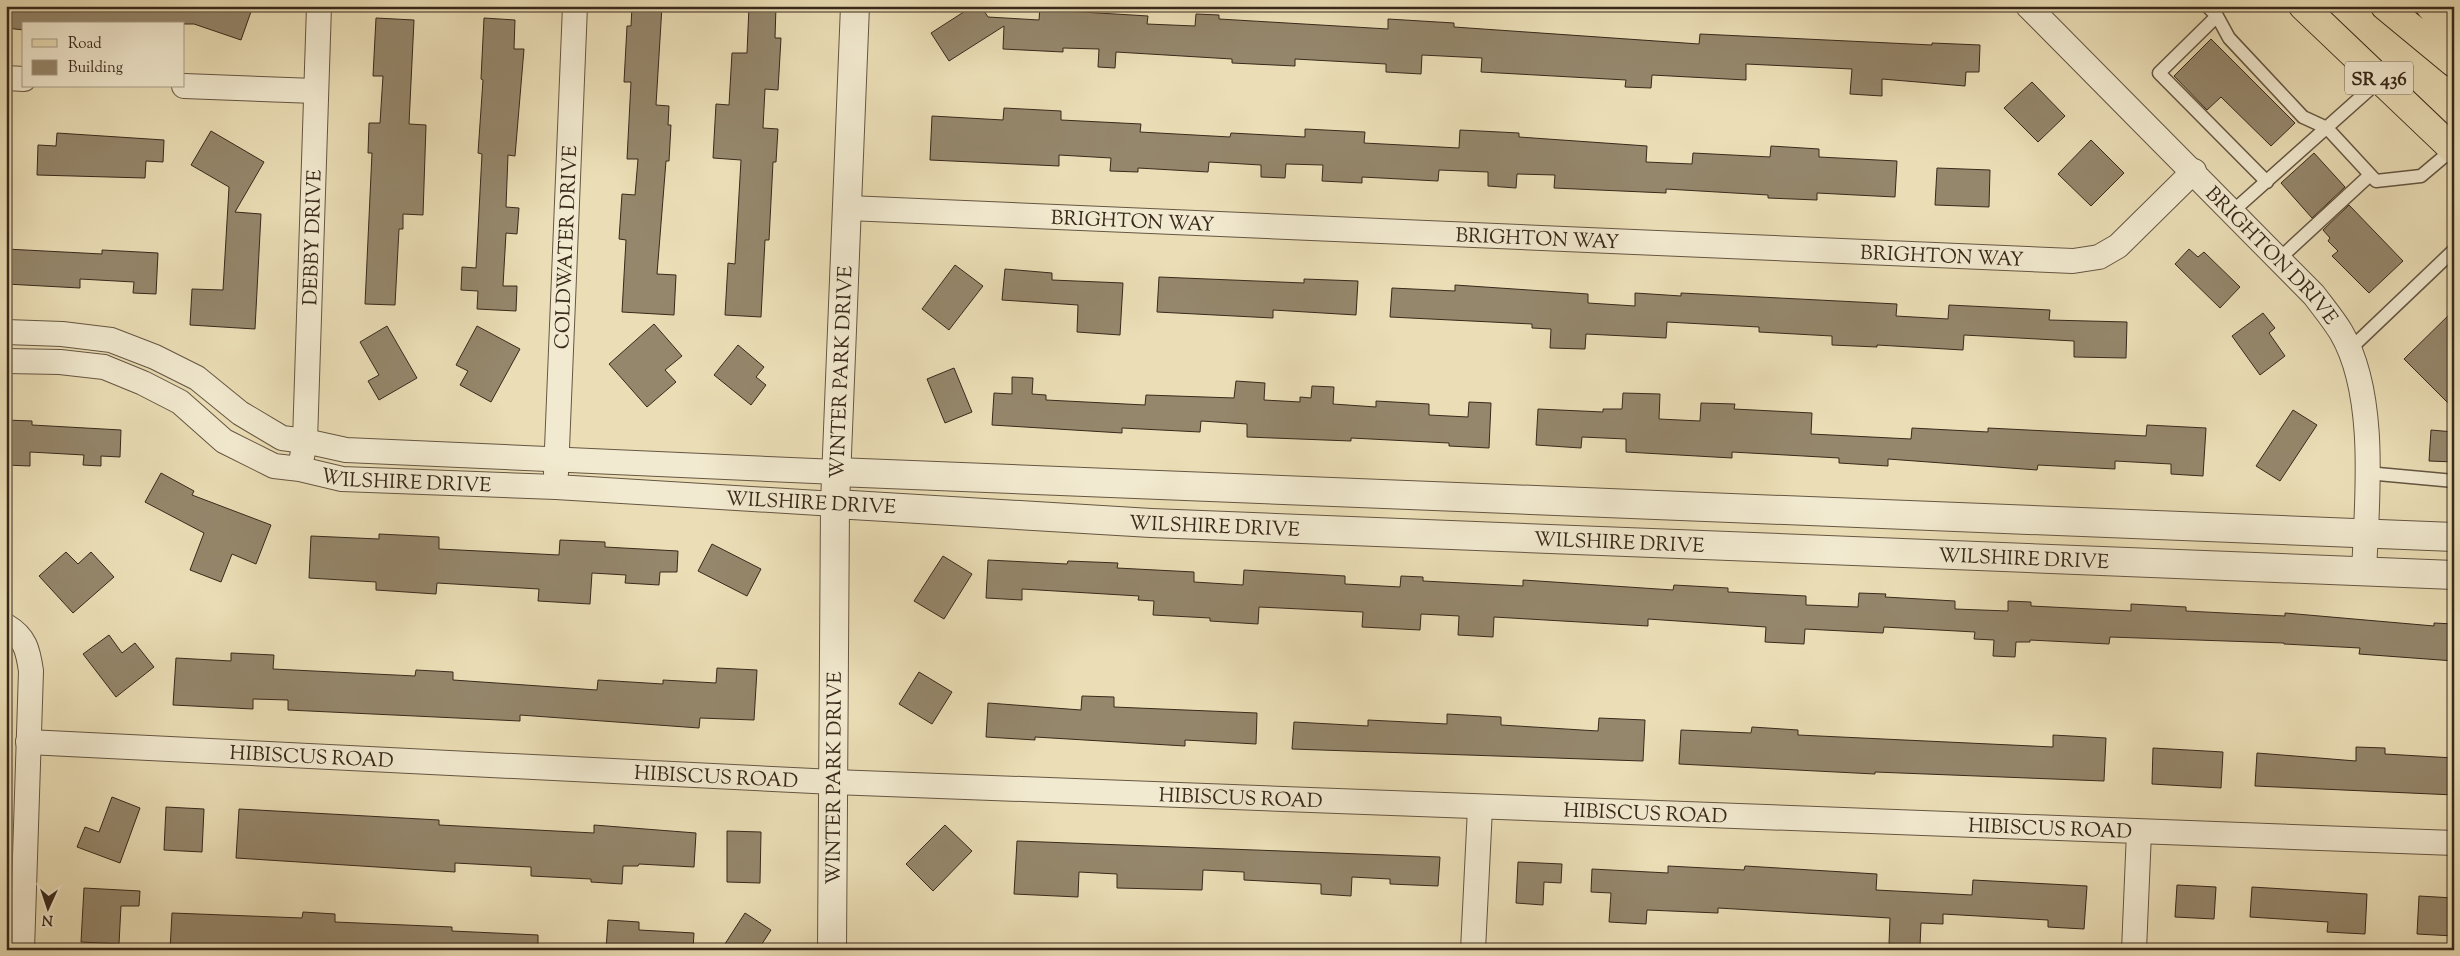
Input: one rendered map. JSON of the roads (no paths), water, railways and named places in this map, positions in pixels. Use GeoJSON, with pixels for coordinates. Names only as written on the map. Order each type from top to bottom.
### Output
{"type":"FeatureCollection","features":[{"type":"Feature","properties":{"kind":"main road","name":"SR 436"},"geometry":{"type":"LineString","coordinates":[[2303,6],[2453,150]]}},
{"type":"Feature","properties":{"kind":"main road"},"geometry":{"type":"LineString","coordinates":[[2385,6],[2450,45]]}},
{"type":"Feature","properties":{"kind":"main road"},"geometry":{"type":"LineString","coordinates":[[2430,6],[2450,45]]}},
{"type":"Feature","properties":{"kind":"street","name":"DEBBY DRIVE"},"geometry":{"type":"LineString","coordinates":[[300,468],[305,441],[319,6]]}},
{"type":"Feature","properties":{"kind":"street","name":"COLDWATER DRIVE"},"geometry":{"type":"LineString","coordinates":[[556,487],[575,6]]}},
{"type":"Feature","properties":{"kind":"street","name":"WINTER PARK DRIVE"},"geometry":{"type":"LineString","coordinates":[[832,950],[835,504],[855,6]]}},
{"type":"Feature","properties":{"kind":"street","name":"BRIGHTON DRIVE"},"geometry":{"type":"LineString","coordinates":[[2028,6],[2194,171],[2314,295],[2341,333],[2364,399],[2367,473],[2364,572]]}},
{"type":"Feature","properties":{"kind":"street"},"geometry":{"type":"LineString","coordinates":[[6,78],[22,79]]}},
{"type":"Feature","properties":{"kind":"street"},"geometry":{"type":"LineString","coordinates":[[185,86],[315,92]]}},
{"type":"Feature","properties":{"kind":"street","name":"BRIGHTON WAY"},"geometry":{"type":"LineString","coordinates":[[848,208],[2073,261],[2099,256],[2118,246],[2194,171]]}},
{"type":"Feature","properties":{"kind":"street","name":"WILSHIRE DRIVE"},"geometry":{"type":"LineString","coordinates":[[6,332],[62,334],[111,340],[155,357],[197,378],[240,413],[282,438],[346,450],[837,472],[2454,537]]}},
{"type":"Feature","properties":{"kind":"street","name":"WILSHIRE DRIVE"},"geometry":{"type":"LineString","coordinates":[[6,361],[60,362],[104,367],[143,383],[180,402],[224,441],[274,466],[300,468],[342,478],[556,487],[1151,523],[2454,575]]}},
{"type":"Feature","properties":{"kind":"street"},"geometry":{"type":"LineString","coordinates":[[1151,484],[1151,523]]}},
{"type":"Feature","properties":{"kind":"street"},"geometry":{"type":"LineString","coordinates":[[1632,504],[1633,542]]}},
{"type":"Feature","properties":{"kind":"street"},"geometry":{"type":"LineString","coordinates":[[6,626],[16,632],[28,648],[31,671],[22,950]]}},
{"type":"Feature","properties":{"kind":"street","name":"HIBISCUS ROAD"},"geometry":{"type":"LineString","coordinates":[[28,742],[834,782],[2454,844]]}},
{"type":"Feature","properties":{"kind":"street"},"geometry":{"type":"LineString","coordinates":[[1473,950],[1480,808]]}},
{"type":"Feature","properties":{"kind":"street"},"geometry":{"type":"LineString","coordinates":[[2134,950],[2139,832]]}},
{"type":"Feature","properties":{"kind":"lane"},"geometry":{"type":"LineString","coordinates":[[2207,6],[2217,16],[2229,38],[2303,117],[2327,128],[2376,181],[2421,176],[2453,150]]}},
{"type":"Feature","properties":{"kind":"lane"},"geometry":{"type":"LineString","coordinates":[[2217,16],[2160,73],[2267,182]]}},
{"type":"Feature","properties":{"kind":"lane"},"geometry":{"type":"LineString","coordinates":[[2233,211],[2380,80]]}},
{"type":"Feature","properties":{"kind":"lane"},"geometry":{"type":"LineString","coordinates":[[2279,259],[2370,176]]}},
{"type":"Feature","properties":{"kind":"lane"},"geometry":{"type":"LineString","coordinates":[[2348,351],[2454,250]]}},
{"type":"Feature","properties":{"kind":"lane"},"geometry":{"type":"LineString","coordinates":[[2367,473],[2454,481]]}}]}
